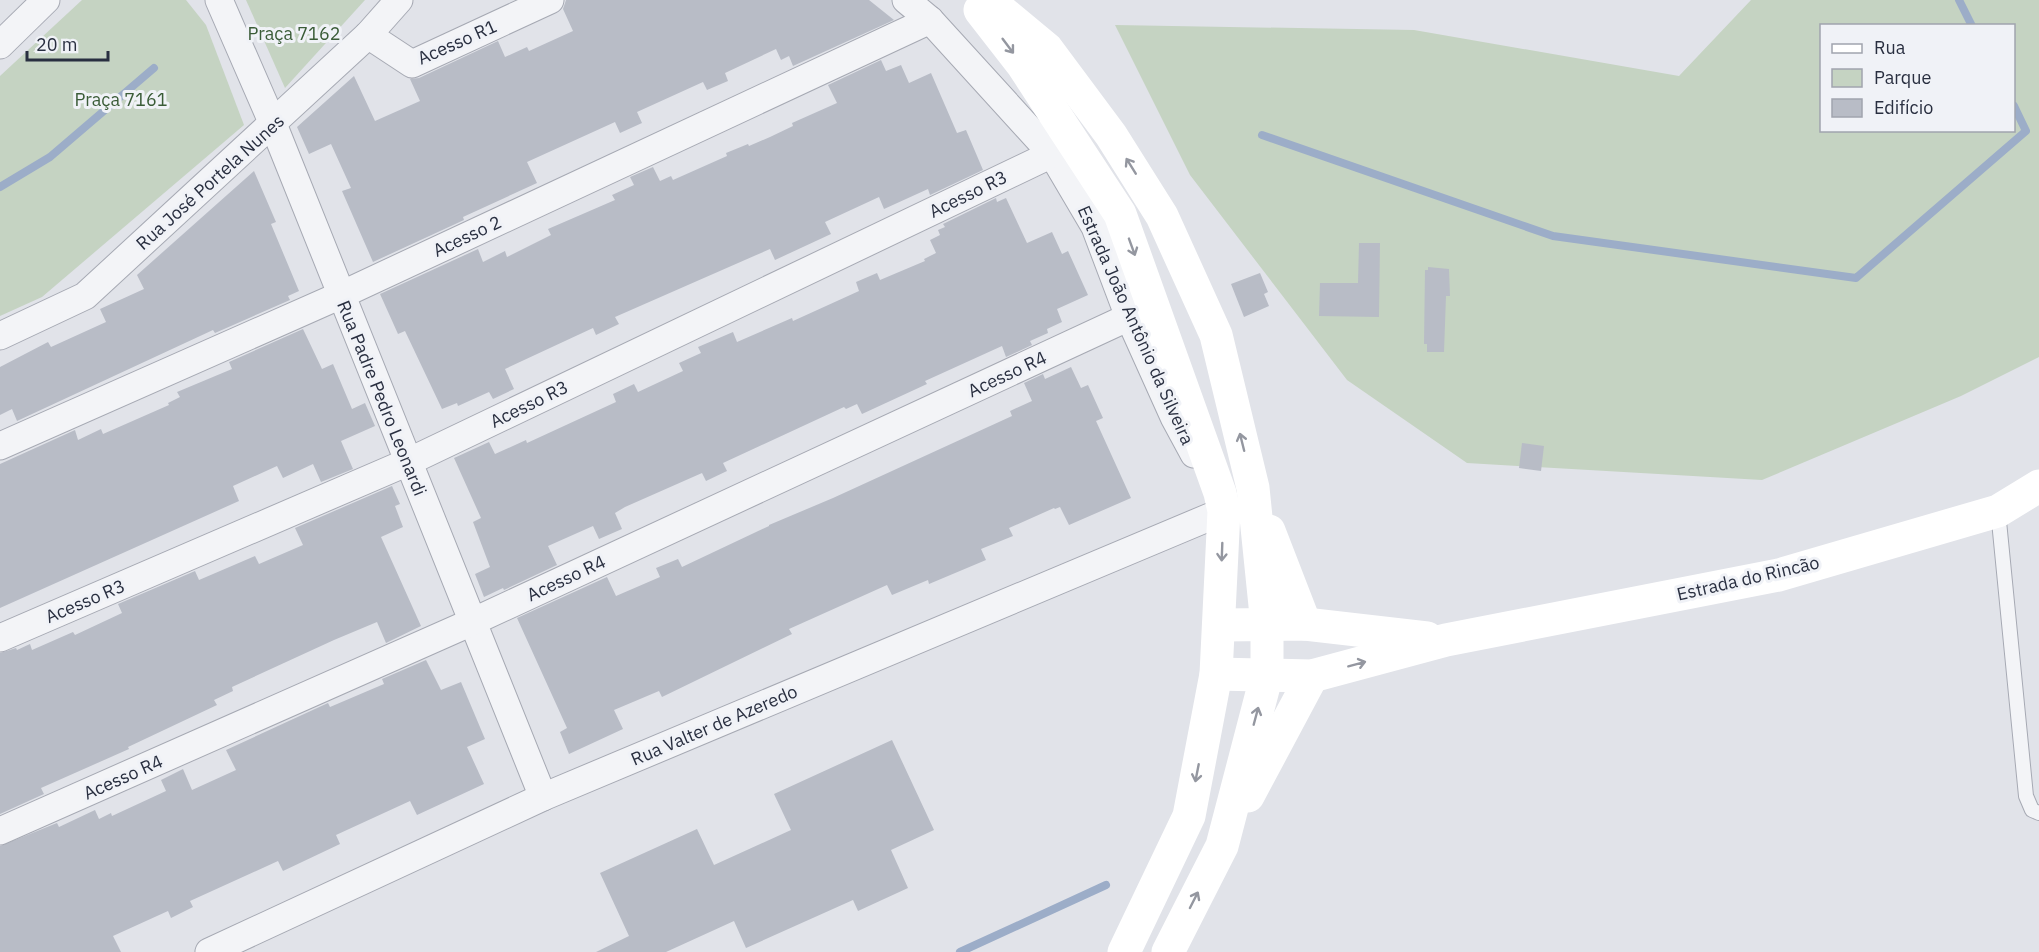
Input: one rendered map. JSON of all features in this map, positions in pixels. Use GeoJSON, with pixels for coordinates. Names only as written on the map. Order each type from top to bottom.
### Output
{"type":"FeatureCollection","features":[{"type":"Feature","properties":{"kind":"main road","name":"Estrada João Antônio da Silveira"},"geometry":{"type":"LineString","coordinates":[[972,0],[1022,64],[1107,220],[1222,502],[1220,625],[1216,674],[1189,816],[1124,952]]}},
{"type":"Feature","properties":{"kind":"main road"},"geometry":{"type":"LineString","coordinates":[[988,0],[1047,49],[1111,135],[1162,216],[1216,335],[1253,488],[1305,624]]}},
{"type":"Feature","properties":{"kind":"main road","name":"Estrada do Rincão"},"geometry":{"type":"LineString","coordinates":[[1216,674],[1312,676],[1446,640],[1779,574],[1998,511],[2039,486]]}},
{"type":"Feature","properties":{"kind":"main road"},"geometry":{"type":"LineString","coordinates":[[1222,846],[1267,674],[1267,625],[1253,488]]}},
{"type":"Feature","properties":{"kind":"main road","name":"Estrada do Rincão"},"geometry":{"type":"LineString","coordinates":[[1220,625],[1305,624],[1446,640]]}},
{"type":"Feature","properties":{"kind":"main road"},"geometry":{"type":"LineString","coordinates":[[1168,952],[1312,676]]}},
{"type":"Feature","properties":{"kind":"street"},"geometry":{"type":"LineString","coordinates":[[0,45],[46,0]]}},
{"type":"Feature","properties":{"kind":"street","name":"Rua Padre Pedro Leonardi"},"geometry":{"type":"LineString","coordinates":[[219,0],[273,124],[543,797]]}},
{"type":"Feature","properties":{"kind":"street","name":"Rua José Portela Nunes"},"geometry":{"type":"LineString","coordinates":[[0,336],[85,296],[368,35],[399,0]]}},
{"type":"Feature","properties":{"kind":"street","name":"Acesso R1"},"geometry":{"type":"LineString","coordinates":[[368,35],[412,63],[550,0]]}},
{"type":"Feature","properties":{"kind":"street","name":"Estrada João Antônio da Silveira"},"geometry":{"type":"LineString","coordinates":[[906,0],[930,20],[1052,154],[1107,220],[1129,317],[1174,417],[1222,502]]}},
{"type":"Feature","properties":{"kind":"street","name":"Acesso 2"},"geometry":{"type":"LineString","coordinates":[[0,446],[341,295],[930,20]]}},
{"type":"Feature","properties":{"kind":"street","name":"Acesso R3"},"geometry":{"type":"LineString","coordinates":[[0,638],[408,462],[1052,154]]}},
{"type":"Feature","properties":{"kind":"street","name":"Acesso R4"},"geometry":{"type":"LineString","coordinates":[[0,831],[472,622],[1129,317]]}},
{"type":"Feature","properties":{"kind":"street","name":"Rua Valter de Azeredo"},"geometry":{"type":"LineString","coordinates":[[209,952],[543,797],[1222,502]]}},
{"type":"Feature","properties":{"kind":"lane"},"geometry":{"type":"LineString","coordinates":[[1998,511],[2026,796],[2032,810],[2039,813]]}},
{"type":"Feature","properties":{"kind":"green space","name":"Praça 7161"},"geometry":{"type":"Polygon","coordinates":[[[82,0],[186,0],[206,25],[244,125],[42,297],[0,316],[0,76],[82,0]]]}},
{"type":"Feature","properties":{"kind":"green space","name":"Praça 7162"},"geometry":{"type":"Polygon","coordinates":[[[246,0],[365,0],[285,88],[246,0]]]}},
{"type":"Feature","properties":{"kind":"green space"},"geometry":{"type":"Polygon","coordinates":[[[1751,0],[2039,0],[2039,357],[1961,396],[1762,480],[1467,463],[1347,380],[1190,175],[1115,25],[1414,30],[1679,76],[1751,0]]]}},
{"type":"Feature","properties":{"kind":"building"},"geometry":{"type":"Polygon","coordinates":[[[566,0],[869,0],[894,20],[793,66],[789,56],[781,60],[776,49],[725,73],[728,81],[707,90],[703,82],[637,112],[642,123],[620,133],[615,122],[527,162],[537,183],[373,262],[342,191],[351,188],[331,144],[309,154],[297,127],[354,76],[375,121],[420,101],[410,79],[419,78],[498,41],[505,57],[527,47],[529,51],[573,31],[563,9],[566,0]]]}},
{"type":"Feature","properties":{"kind":"building"},"geometry":{"type":"Polygon","coordinates":[[[881,60],[886,71],[901,65],[909,83],[931,73],[957,133],[966,130],[983,170],[930,195],[928,189],[884,209],[879,197],[825,222],[831,234],[775,260],[770,249],[615,317],[619,324],[596,335],[593,328],[505,369],[514,389],[493,399],[489,392],[458,406],[457,403],[442,409],[405,331],[398,334],[380,294],[478,249],[483,262],[505,251],[507,257],[551,235],[548,229],[615,200],[612,195],[634,185],[630,177],[653,167],[660,181],[671,176],[673,180],[727,156],[726,153],[770,137],[793,126],[792,123],[837,103],[828,85],[881,60]]]}},
{"type":"Feature","properties":{"kind":"building"},"geometry":{"type":"Polygon","coordinates":[[[254,171],[276,222],[271,224],[299,291],[288,296],[290,300],[215,333],[213,330],[17,421],[12,409],[0,415],[0,367],[48,342],[51,347],[106,322],[100,309],[144,289],[137,275],[254,171]]]}},
{"type":"Feature","properties":{"kind":"building"},"geometry":{"type":"Polygon","coordinates":[[[996,198],[997,202],[1006,198],[1027,243],[1052,232],[1062,254],[1068,251],[1088,295],[1057,309],[1062,322],[1047,329],[1048,333],[1030,341],[1032,345],[1006,357],[1002,346],[925,381],[927,384],[862,414],[857,404],[846,409],[844,407],[723,463],[727,471],[706,481],[702,473],[625,507],[615,513],[622,529],[599,539],[593,526],[548,546],[557,565],[484,597],[475,574],[490,567],[473,522],[481,518],[454,458],[489,442],[495,454],[526,440],[527,443],[616,402],[613,394],[634,384],[638,392],[683,371],[679,363],[701,353],[698,347],[733,332],[737,342],[792,318],[793,321],[859,291],[856,282],[877,273],[880,280],[925,261],[924,259],[936,253],[930,240],[940,235],[938,230],[945,227],[943,224],[996,198]]]}},
{"type":"Feature","properties":{"kind":"building"},"geometry":{"type":"Polygon","coordinates":[[[1359,243],[1380,243],[1379,317],[1319,316],[1320,283],[1358,283],[1359,243]]]}},
{"type":"Feature","properties":{"kind":"building"},"geometry":{"type":"Polygon","coordinates":[[[1428,267],[1449,269],[1450,296],[1446,296],[1444,352],[1427,352],[1427,344],[1424,344],[1425,270],[1428,270],[1428,267]]]}},
{"type":"Feature","properties":{"kind":"building"},"geometry":{"type":"Polygon","coordinates":[[[1260,273],[1268,292],[1264,294],[1269,306],[1244,317],[1231,284],[1260,273]]]}},
{"type":"Feature","properties":{"kind":"building"},"geometry":{"type":"Polygon","coordinates":[[[303,329],[322,369],[333,364],[352,409],[365,403],[375,426],[341,441],[353,469],[321,482],[313,464],[283,478],[277,466],[233,486],[239,501],[0,608],[0,464],[75,430],[78,440],[101,429],[103,434],[169,405],[168,403],[180,397],[177,392],[232,369],[229,362],[303,329]]]}},
{"type":"Feature","properties":{"kind":"building"},"geometry":{"type":"Polygon","coordinates":[[[1071,367],[1081,388],[1088,385],[1103,418],[1096,421],[1131,498],[1069,525],[1060,507],[1009,528],[1013,536],[981,549],[986,560],[929,584],[928,580],[892,595],[887,585],[789,629],[792,634],[662,697],[659,691],[614,710],[623,729],[569,754],[560,732],[567,728],[517,618],[607,577],[616,596],[660,577],[656,568],[678,559],[682,567],[769,525],[1012,416],[1010,411],[1032,401],[1024,383],[1043,374],[1045,379],[1071,367]]]}},
{"type":"Feature","properties":{"kind":"building"},"geometry":{"type":"Polygon","coordinates":[[[1522,443],[1544,446],[1541,471],[1519,468],[1522,443]]]}},
{"type":"Feature","properties":{"kind":"building"},"geometry":{"type":"Polygon","coordinates":[[[392,486],[400,504],[395,506],[403,527],[381,537],[421,626],[386,643],[377,622],[334,640],[232,687],[233,691],[214,700],[217,705],[128,747],[129,749],[41,788],[44,794],[0,814],[0,653],[16,648],[17,650],[30,644],[32,650],[73,632],[75,635],[122,613],[118,604],[195,571],[199,580],[255,556],[259,564],[303,545],[295,528],[392,486]]]}},
{"type":"Feature","properties":{"kind":"building"},"geometry":{"type":"Polygon","coordinates":[[[426,660],[441,690],[461,682],[485,739],[467,747],[484,784],[417,815],[410,801],[336,835],[340,844],[283,871],[278,861],[190,901],[193,907],[171,918],[168,911],[113,936],[121,952],[0,952],[0,846],[57,823],[59,827],[95,810],[99,819],[111,813],[112,816],[166,791],[161,780],[183,769],[192,790],[236,770],[226,750],[328,703],[330,707],[384,684],[382,679],[426,660]]]}},
{"type":"Feature","properties":{"kind":"building"},"geometry":{"type":"Polygon","coordinates":[[[892,740],[934,830],[891,850],[908,888],[858,911],[853,900],[746,948],[734,921],[666,952],[596,952],[629,936],[600,873],[697,829],[714,865],[791,830],[774,794],[892,740]]]}},
{"type":"Feature","properties":{"kind":"waterway"},"geometry":{"type":"LineString","coordinates":[[1959,0],[1971,24]]}},
{"type":"Feature","properties":{"kind":"waterway"},"geometry":{"type":"LineString","coordinates":[[0,187],[50,157],[154,68]]}},
{"type":"Feature","properties":{"kind":"waterway"},"geometry":{"type":"LineString","coordinates":[[1262,135],[1553,236],[1856,278],[2026,131],[2015,108]]}},
{"type":"Feature","properties":{"kind":"waterway"},"geometry":{"type":"LineString","coordinates":[[960,952],[1106,885]]}}]}
